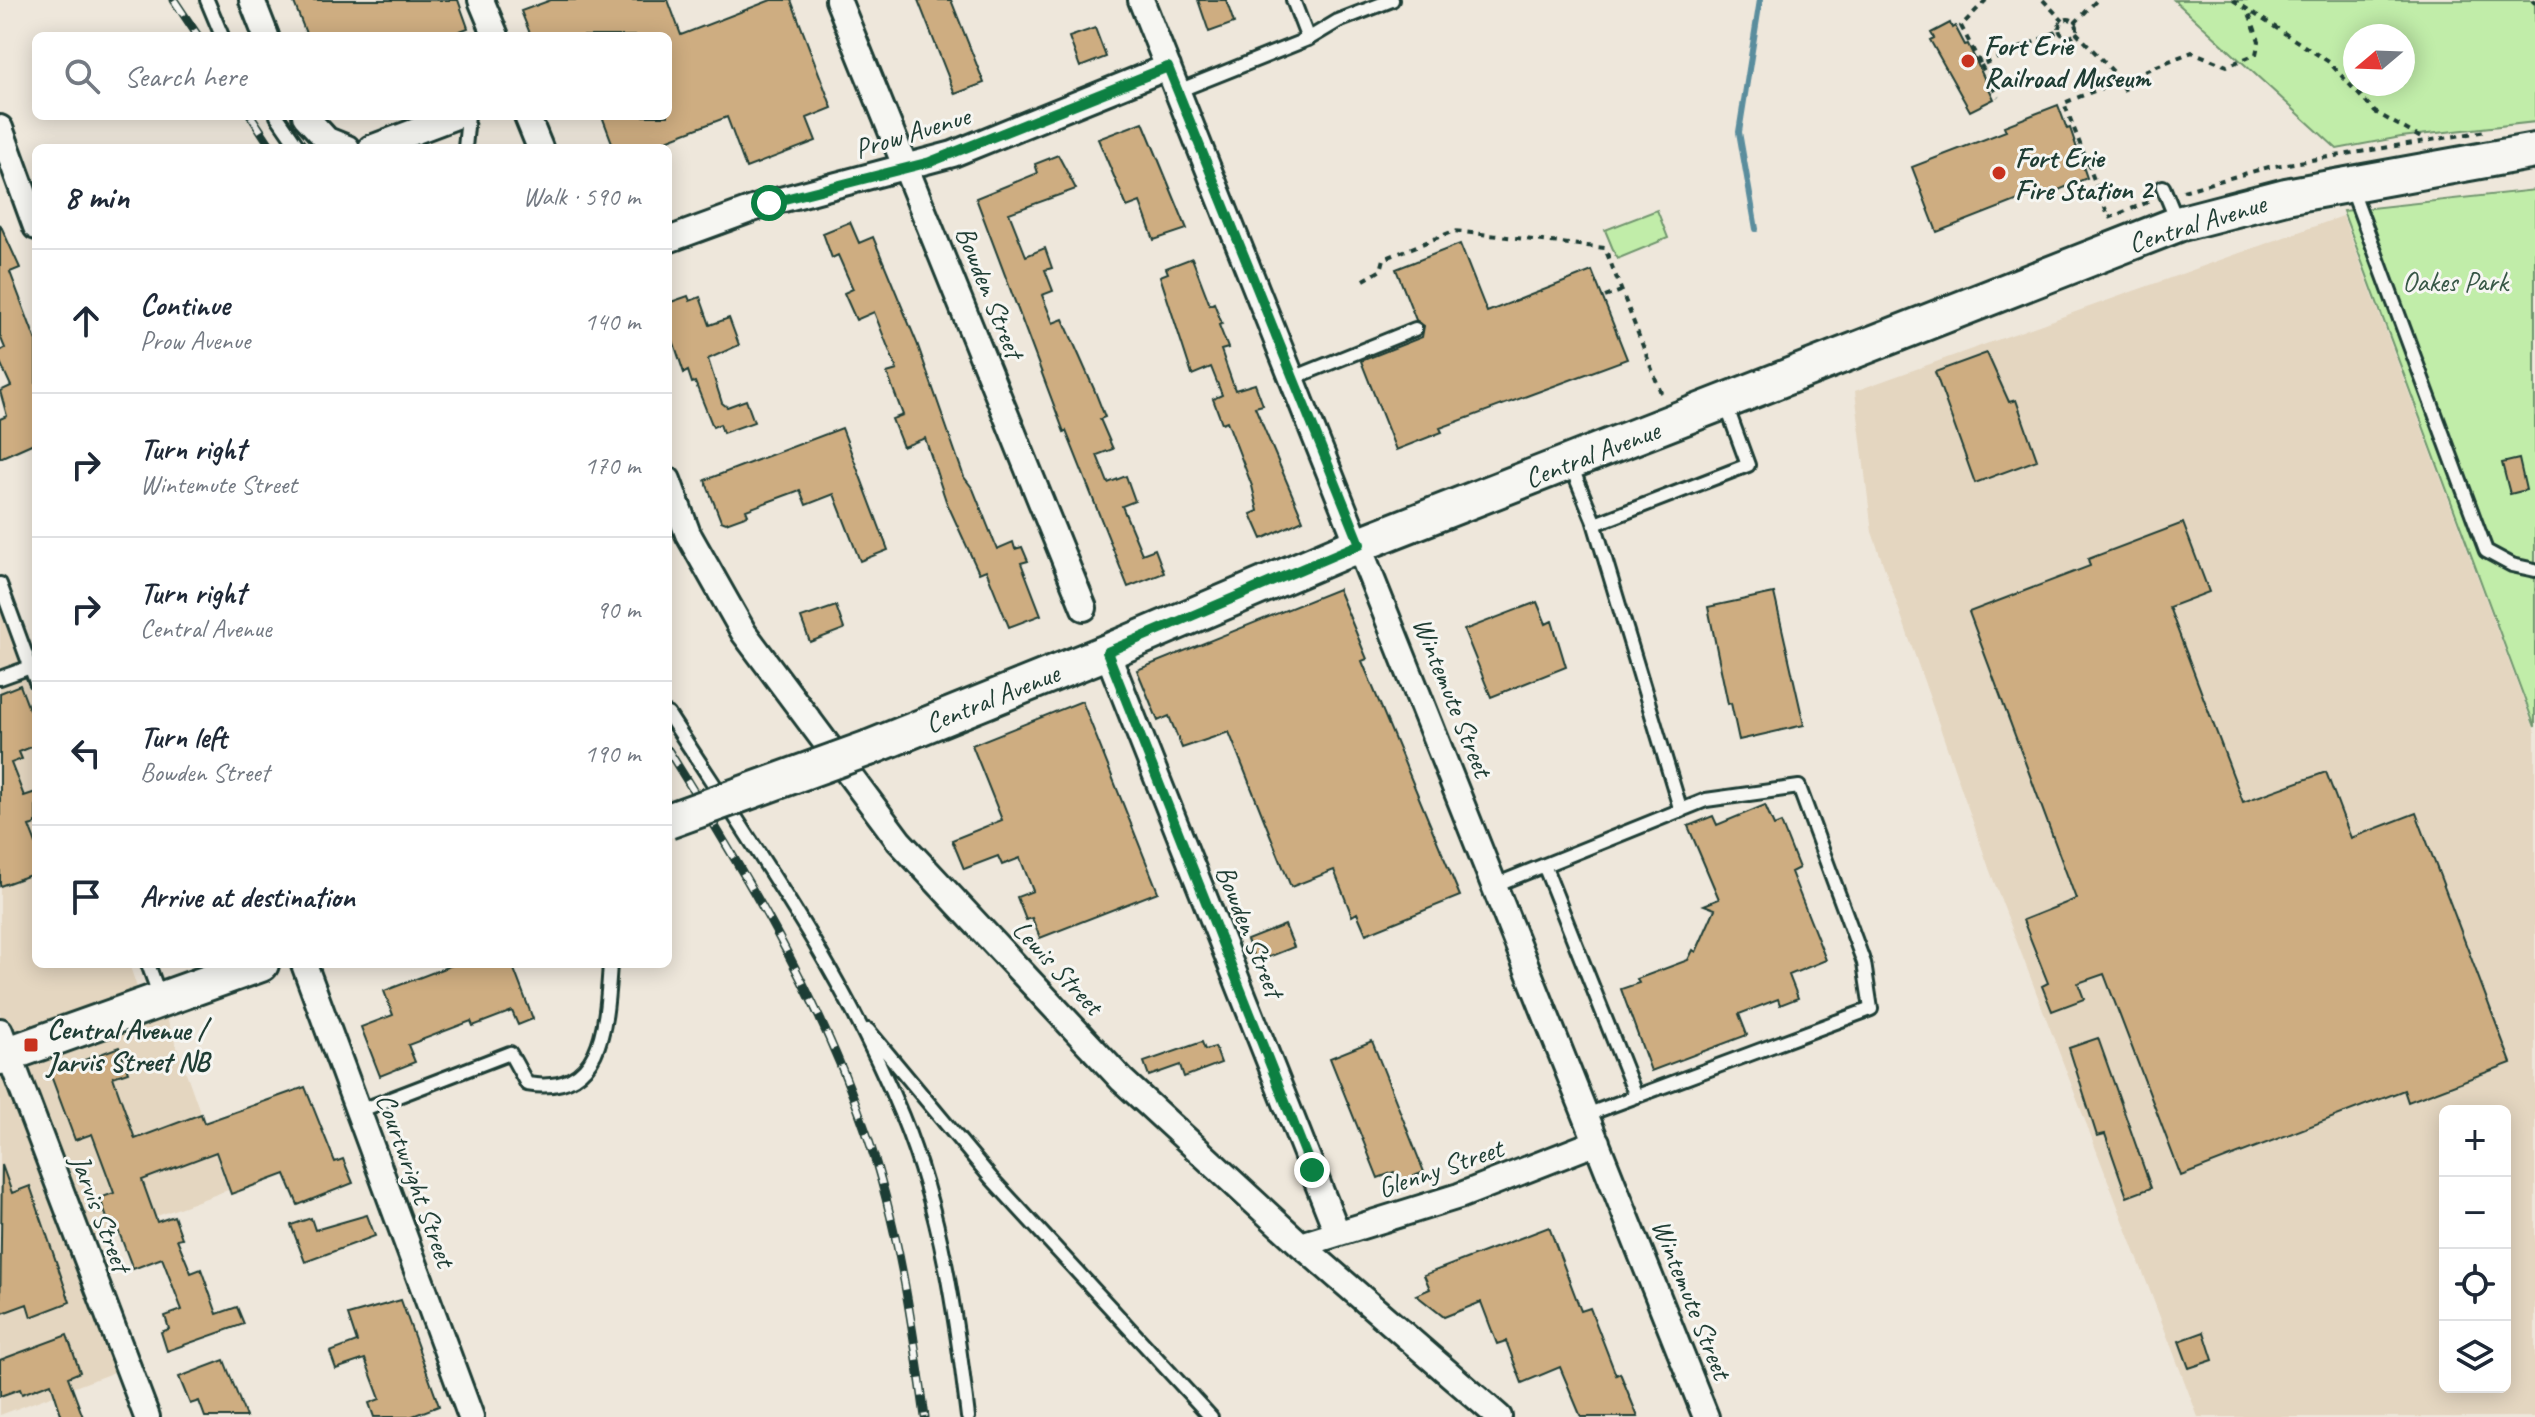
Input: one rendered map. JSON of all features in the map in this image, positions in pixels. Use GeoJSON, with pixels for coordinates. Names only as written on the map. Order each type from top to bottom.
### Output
{"type":"FeatureCollection","features":[{"type":"Feature","properties":{"kind":"main road","name":"Central Avenue"},"geometry":{"type":"LineString","coordinates":[[672,820],[869,748],[1107,652],[1360,544],[1725,402],[2180,208],[2350,184],[2535,151]]}},
{"type":"Feature","properties":{"kind":"main road"},"geometry":{"type":"LineString","coordinates":[[3,1047],[249,968]]}},
{"type":"Feature","properties":{"kind":"street"},"geometry":{"type":"LineString","coordinates":[[252,0],[264,32]]}},
{"type":"Feature","properties":{"kind":"street"},"geometry":{"type":"LineString","coordinates":[[481,0],[494,32]]}},
{"type":"Feature","properties":{"kind":"street","name":"Bowden Street"},"geometry":{"type":"LineString","coordinates":[[838,0],[909,169],[1084,608]]}},
{"type":"Feature","properties":{"kind":"street","name":"Wintemute Street"},"geometry":{"type":"LineString","coordinates":[[1141,0],[1706,1417]]}},
{"type":"Feature","properties":{"kind":"street","name":"Prow Avenue"},"geometry":{"type":"LineString","coordinates":[[672,239],[769,203],[909,169],[1168,67]]}},
{"type":"Feature","properties":{"kind":"street"},"geometry":{"type":"LineString","coordinates":[[309,120],[327,140],[337,144]]}},
{"type":"Feature","properties":{"kind":"street"},"geometry":{"type":"LineString","coordinates":[[382,144],[445,120]]}},
{"type":"Feature","properties":{"kind":"street"},"geometry":{"type":"LineString","coordinates":[[529,120],[538,144]]}},
{"type":"Feature","properties":{"kind":"street"},"geometry":{"type":"LineString","coordinates":[[0,128],[32,216]]}},
{"type":"Feature","properties":{"kind":"street","name":"Lewis Street"},"geometry":{"type":"LineString","coordinates":[[672,491],[688,534],[744,633],[899,841],[1122,1080],[1301,1245],[1499,1417]]}},
{"type":"Feature","properties":{"kind":"street","name":"Bowden Street"},"geometry":{"type":"LineString","coordinates":[[1107,652],[1337,1232]]}},
{"type":"Feature","properties":{"kind":"street","name":"Courtwright Street"},"geometry":{"type":"LineString","coordinates":[[305,968],[471,1417]]}},
{"type":"Feature","properties":{"kind":"street","name":"Jarvis Street"},"geometry":{"type":"LineString","coordinates":[[3,1047],[147,1417]]}},
{"type":"Feature","properties":{"kind":"street","name":"Glenny Street"},"geometry":{"type":"LineString","coordinates":[[1301,1245],[1459,1196],[1597,1142]]}},
{"type":"Feature","properties":{"kind":"lane"},"geometry":{"type":"LineString","coordinates":[[207,0],[220,32]]}},
{"type":"Feature","properties":{"kind":"lane"},"geometry":{"type":"LineString","coordinates":[[1293,0],[1308,39]]}},
{"type":"Feature","properties":{"kind":"lane"},"geometry":{"type":"LineString","coordinates":[[1178,91],[1308,39],[1338,21],[1392,0]]}},
{"type":"Feature","properties":{"kind":"lane"},"geometry":{"type":"LineString","coordinates":[[280,120],[296,144]]}},
{"type":"Feature","properties":{"kind":"lane"},"geometry":{"type":"LineString","coordinates":[[465,144],[468,120]]}},
{"type":"Feature","properties":{"kind":"lane"},"geometry":{"type":"LineString","coordinates":[[2350,184],[2486,551],[2512,565],[2535,570]]}},
{"type":"Feature","properties":{"kind":"lane"},"geometry":{"type":"LineString","coordinates":[[2163,187],[2180,208]]}},
{"type":"Feature","properties":{"kind":"lane"},"geometry":{"type":"LineString","coordinates":[[1293,378],[1415,329]]}},
{"type":"Feature","properties":{"kind":"lane"},"geometry":{"type":"LineString","coordinates":[[1595,524],[1748,465],[1725,402]]}},
{"type":"Feature","properties":{"kind":"lane"},"geometry":{"type":"LineString","coordinates":[[1570,463],[1595,524],[1681,811]]}},
{"type":"Feature","properties":{"kind":"lane"},"geometry":{"type":"LineString","coordinates":[[0,584],[32,664]]}},
{"type":"Feature","properties":{"kind":"lane"},"geometry":{"type":"LineString","coordinates":[[0,678],[32,666]]}},
{"type":"Feature","properties":{"kind":"lane"},"geometry":{"type":"LineString","coordinates":[[672,720],[855,1013],[903,1118],[934,1211],[959,1339],[968,1417]]}},
{"type":"Feature","properties":{"kind":"lane"},"geometry":{"type":"LineString","coordinates":[[1495,885],[1706,800],[1799,787],[1864,963],[1871,1009],[1586,1115]]}},
{"type":"Feature","properties":{"kind":"lane"},"geometry":{"type":"LineString","coordinates":[[1544,865],[1636,1096]]}},
{"type":"Feature","properties":{"kind":"lane"},"geometry":{"type":"LineString","coordinates":[[149,968],[160,997]]}},
{"type":"Feature","properties":{"kind":"lane"},"geometry":{"type":"LineString","coordinates":[[359,1111],[510,1053],[527,1084],[551,1088],[570,1081],[593,1061],[606,1018],[610,968]]}},
{"type":"Feature","properties":{"kind":"lane"},"geometry":{"type":"LineString","coordinates":[[855,1013],[991,1178],[1211,1417]]}},
{"type":"Feature","properties":{"kind":"path"},"geometry":{"type":"LineString","coordinates":[[1986,0],[1961,26],[1998,97]]}},
{"type":"Feature","properties":{"kind":"path"},"geometry":{"type":"LineString","coordinates":[[2043,0],[2063,21],[2075,23]]}},
{"type":"Feature","properties":{"kind":"path"},"geometry":{"type":"LineString","coordinates":[[2075,23],[2097,0]]}},
{"type":"Feature","properties":{"kind":"path"},"geometry":{"type":"LineString","coordinates":[[2233,0],[2329,62],[2375,112],[2423,139]]}},
{"type":"Feature","properties":{"kind":"path"},"geometry":{"type":"LineString","coordinates":[[2148,202],[2109,218],[2064,103],[2192,52],[2227,66],[2256,54],[2259,41],[2248,10]]}},
{"type":"Feature","properties":{"kind":"path"},"geometry":{"type":"LineString","coordinates":[[1981,65],[2059,31],[2063,21]]}},
{"type":"Feature","properties":{"kind":"path"},"geometry":{"type":"LineString","coordinates":[[2075,23],[2076,32],[2121,80],[2125,91]]}},
{"type":"Feature","properties":{"kind":"path"},"geometry":{"type":"LineString","coordinates":[[2059,31],[2069,37],[2076,32]]}},
{"type":"Feature","properties":{"kind":"path"},"geometry":{"type":"LineString","coordinates":[[2180,208],[2269,167],[2423,139],[2493,130]]}},
{"type":"Feature","properties":{"kind":"path"},"geometry":{"type":"LineString","coordinates":[[1364,280],[1381,270],[1384,259],[1454,231],[1605,248],[1673,423]]}},
{"type":"Feature","properties":{"kind":"path"},"geometry":{"type":"LineString","coordinates":[[1605,297],[1621,291]]}},
{"type":"Feature","properties":{"kind":"shaded area"},"geometry":{"type":"Polygon","coordinates":[[[2343,216],[2535,731],[2535,1417],[2198,1417],[1990,871],[1872,532],[1855,391],[2343,216]]]}},
{"type":"Feature","properties":{"kind":"shaded area"},"geometry":{"type":"Polygon","coordinates":[[[0,609],[32,698],[32,968],[130,968],[138,990],[0,1038],[0,609]]]}},
{"type":"Feature","properties":{"kind":"shaded area"},"geometry":{"type":"Polygon","coordinates":[[[162,1005],[228,1190],[81,1244],[128,1367],[0,1415],[0,1066],[162,1005]]]}},
{"type":"Feature","properties":{"kind":"green space"},"geometry":{"type":"Polygon","coordinates":[[[2174,0],[2535,0],[2535,122],[2401,137],[2337,149],[2174,0]]]}},
{"type":"Feature","properties":{"kind":"green space","name":"Oakes Park"},"geometry":{"type":"Polygon","coordinates":[[[2535,190],[2535,727],[2343,211],[2535,190]]]}},
{"type":"Feature","properties":{"kind":"green space"},"geometry":{"type":"Polygon","coordinates":[[[1657,210],[1668,238],[1617,259],[1605,230],[1657,210]]]}},
{"type":"Feature","properties":{"kind":"building"},"geometry":{"type":"Polygon","coordinates":[[[293,0],[458,0],[468,28],[458,32],[305,32],[293,0]]]}},
{"type":"Feature","properties":{"kind":"building"},"geometry":{"type":"Polygon","coordinates":[[[551,0],[668,0],[681,35],[771,0],[791,0],[832,108],[807,118],[816,141],[746,168],[727,117],[656,144],[612,144],[604,120],[672,120],[672,32],[529,32],[521,11],[551,0]]]}},
{"type":"Feature","properties":{"kind":"building"},"geometry":{"type":"Polygon","coordinates":[[[918,0],[951,0],[984,83],[955,94],[918,0]]]}},
{"type":"Feature","properties":{"kind":"building"},"geometry":{"type":"Polygon","coordinates":[[[1198,0],[1226,0],[1234,23],[1209,32],[1198,0]]]}},
{"type":"Feature","properties":{"kind":"building"},"geometry":{"type":"Polygon","coordinates":[[[1950,23],[1952,28],[1955,26],[1965,45],[1968,44],[1994,99],[1970,111],[1930,40],[1934,38],[1931,33],[1950,23]]]}},
{"type":"Feature","properties":{"kind":"building"},"geometry":{"type":"Polygon","coordinates":[[[1095,28],[1106,57],[1080,67],[1069,37],[1095,28]]]}},
{"type":"Feature","properties":{"kind":"building","name":"Fort Erie Fire Station 2"},"geometry":{"type":"Polygon","coordinates":[[[2058,105],[2067,129],[2070,128],[2087,178],[2033,201],[2031,195],[1937,232],[1912,167],[2006,131],[2004,126],[2058,105]]]}},
{"type":"Feature","properties":{"kind":"building"},"geometry":{"type":"Polygon","coordinates":[[[1143,122],[1187,229],[1154,240],[1140,202],[1127,207],[1098,139],[1143,122]]]}},
{"type":"Feature","properties":{"kind":"building"},"geometry":{"type":"Polygon","coordinates":[[[1058,155],[1076,189],[1009,213],[1026,256],[1045,248],[1052,268],[1045,270],[1053,291],[1042,295],[1053,323],[1063,319],[1105,417],[1100,419],[1113,449],[1097,455],[1108,483],[1126,476],[1135,501],[1122,506],[1142,554],[1155,549],[1164,573],[1128,587],[1064,432],[976,198],[1038,173],[1035,164],[1058,155]]]}},
{"type":"Feature","properties":{"kind":"building"},"geometry":{"type":"Polygon","coordinates":[[[850,222],[859,243],[873,237],[917,343],[964,477],[973,489],[997,549],[1013,542],[1015,549],[1022,547],[1028,561],[1021,563],[1041,615],[1009,627],[986,570],[979,573],[946,501],[925,438],[903,447],[892,419],[903,415],[887,373],[897,370],[874,312],[856,320],[844,293],[853,289],[838,255],[832,258],[823,233],[850,222]]]}},
{"type":"Feature","properties":{"kind":"building"},"geometry":{"type":"Polygon","coordinates":[[[0,224],[20,268],[10,272],[32,330],[32,444],[0,458],[0,419],[7,416],[0,391],[11,386],[0,362],[0,351],[5,348],[0,336],[0,224]]]}},
{"type":"Feature","properties":{"kind":"building"},"geometry":{"type":"Polygon","coordinates":[[[1460,244],[1487,312],[1592,271],[1627,359],[1440,428],[1442,432],[1396,450],[1361,361],[1422,337],[1424,326],[1416,320],[1396,269],[1460,244]]]}},
{"type":"Feature","properties":{"kind":"building"},"geometry":{"type":"Polygon","coordinates":[[[1192,258],[1210,305],[1214,303],[1222,324],[1219,325],[1228,348],[1221,350],[1235,390],[1255,384],[1263,405],[1255,407],[1303,520],[1262,539],[1251,514],[1258,511],[1252,486],[1227,421],[1222,423],[1213,399],[1222,395],[1211,367],[1192,375],[1160,276],[1168,273],[1166,268],[1192,258]]]}},
{"type":"Feature","properties":{"kind":"building"},"geometry":{"type":"Polygon","coordinates":[[[688,296],[690,301],[700,297],[710,325],[729,318],[739,345],[708,359],[722,403],[727,407],[746,400],[754,422],[723,433],[720,424],[713,427],[695,382],[692,383],[688,371],[684,373],[672,337],[672,302],[688,296]]]}},
{"type":"Feature","properties":{"kind":"building"},"geometry":{"type":"Polygon","coordinates":[[[1987,353],[2009,402],[2016,400],[2037,460],[1975,483],[1935,372],[1987,353]]]}},
{"type":"Feature","properties":{"kind":"building"},"geometry":{"type":"Polygon","coordinates":[[[842,428],[888,550],[860,561],[834,494],[806,505],[800,490],[746,510],[748,515],[726,523],[721,521],[705,480],[842,428]]]}},
{"type":"Feature","properties":{"kind":"building"},"geometry":{"type":"Polygon","coordinates":[[[2519,459],[2526,490],[2510,494],[2502,463],[2519,459]]]}},
{"type":"Feature","properties":{"kind":"building"},"geometry":{"type":"Polygon","coordinates":[[[2183,523],[2209,592],[2169,607],[2243,802],[2326,772],[2351,838],[2416,813],[2511,1063],[2408,1102],[2404,1090],[2181,1176],[2104,974],[2078,983],[2084,999],[2052,1011],[2042,986],[2048,983],[2023,920],[2076,899],[1969,612],[2090,566],[2088,559],[2183,523]]]}},
{"type":"Feature","properties":{"kind":"building"},"geometry":{"type":"Polygon","coordinates":[[[1338,589],[1367,659],[1362,661],[1460,896],[1366,934],[1357,913],[1352,916],[1334,870],[1291,887],[1229,732],[1182,748],[1169,716],[1158,721],[1137,670],[1338,589]]]}},
{"type":"Feature","properties":{"kind":"building"},"geometry":{"type":"Polygon","coordinates":[[[1774,593],[1804,725],[1739,740],[1731,703],[1728,704],[1708,607],[1774,593]]]}},
{"type":"Feature","properties":{"kind":"building"},"geometry":{"type":"Polygon","coordinates":[[[1537,602],[1546,624],[1552,621],[1566,667],[1491,697],[1464,630],[1537,602]]]}},
{"type":"Feature","properties":{"kind":"building"},"geometry":{"type":"Polygon","coordinates":[[[836,606],[844,629],[810,642],[801,618],[836,606]]]}},
{"type":"Feature","properties":{"kind":"building"},"geometry":{"type":"Polygon","coordinates":[[[20,685],[32,717],[32,747],[19,752],[22,759],[11,763],[24,796],[32,793],[32,825],[29,826],[32,834],[32,874],[0,886],[0,693],[20,685]]]}},
{"type":"Feature","properties":{"kind":"building"},"geometry":{"type":"Polygon","coordinates":[[[1082,701],[1158,892],[1040,938],[1032,918],[1026,920],[1017,897],[1033,891],[1020,858],[1002,865],[998,856],[964,869],[952,840],[1002,820],[972,745],[1082,701]]]}},
{"type":"Feature","properties":{"kind":"building"},"geometry":{"type":"Polygon","coordinates":[[[1765,805],[1774,826],[1781,823],[1799,868],[1791,872],[1826,960],[1789,975],[1798,998],[1780,1005],[1778,999],[1739,1014],[1747,1035],[1651,1071],[1621,989],[1639,983],[1637,979],[1688,960],[1693,950],[1696,952],[1715,909],[1704,905],[1719,899],[1688,826],[1713,816],[1717,825],[1765,805]]]}},
{"type":"Feature","properties":{"kind":"building"},"geometry":{"type":"Polygon","coordinates":[[[1285,925],[1294,947],[1256,962],[1247,940],[1285,925]]]}},
{"type":"Feature","properties":{"kind":"building"},"geometry":{"type":"Polygon","coordinates":[[[444,968],[514,968],[533,1019],[518,1025],[512,1011],[473,1026],[471,1021],[408,1045],[415,1062],[380,1076],[361,1027],[393,1015],[384,991],[444,968]]]}},
{"type":"Feature","properties":{"kind":"building"},"geometry":{"type":"Polygon","coordinates":[[[2098,1038],[2151,1188],[2127,1197],[2105,1134],[2097,1136],[2069,1048],[2098,1038]]]}},
{"type":"Feature","properties":{"kind":"building"},"geometry":{"type":"Polygon","coordinates":[[[1372,1041],[1424,1172],[1399,1182],[1394,1172],[1378,1178],[1330,1058],[1372,1041]]]}},
{"type":"Feature","properties":{"kind":"building"},"geometry":{"type":"Polygon","coordinates":[[[1202,1042],[1205,1050],[1215,1047],[1221,1063],[1184,1077],[1180,1065],[1149,1076],[1144,1062],[1202,1042]]]}},
{"type":"Feature","properties":{"kind":"building"},"geometry":{"type":"Polygon","coordinates":[[[119,1047],[128,1072],[113,1077],[135,1139],[201,1114],[204,1123],[305,1087],[335,1162],[343,1159],[353,1183],[298,1205],[285,1174],[231,1194],[216,1152],[142,1180],[157,1222],[174,1216],[182,1238],[177,1239],[191,1273],[201,1269],[217,1314],[237,1307],[244,1324],[167,1351],[161,1332],[169,1329],[165,1316],[182,1310],[162,1258],[133,1269],[115,1222],[109,1224],[100,1198],[114,1193],[92,1134],[75,1140],[50,1073],[119,1047]]]}},
{"type":"Feature","properties":{"kind":"building"},"geometry":{"type":"Polygon","coordinates":[[[2,1165],[12,1193],[30,1186],[70,1302],[31,1317],[27,1304],[0,1314],[2,1165]]]}},
{"type":"Feature","properties":{"kind":"building"},"geometry":{"type":"Polygon","coordinates":[[[367,1215],[375,1236],[305,1262],[291,1225],[311,1218],[315,1230],[367,1215]]]}},
{"type":"Feature","properties":{"kind":"building"},"geometry":{"type":"Polygon","coordinates":[[[1549,1227],[1581,1311],[1590,1308],[1616,1375],[1620,1373],[1638,1417],[1581,1417],[1560,1367],[1522,1383],[1506,1341],[1497,1344],[1481,1302],[1444,1317],[1416,1295],[1430,1289],[1424,1275],[1549,1227]]]}},
{"type":"Feature","properties":{"kind":"building"},"geometry":{"type":"Polygon","coordinates":[[[401,1300],[439,1406],[410,1417],[374,1417],[369,1403],[380,1399],[365,1359],[336,1369],[330,1352],[357,1342],[348,1315],[401,1300]]]}},
{"type":"Feature","properties":{"kind":"building"},"geometry":{"type":"Polygon","coordinates":[[[2204,1332],[2213,1360],[2189,1368],[2179,1341],[2204,1332]]]}},
{"type":"Feature","properties":{"kind":"building"},"geometry":{"type":"Polygon","coordinates":[[[67,1335],[80,1372],[68,1377],[83,1417],[62,1417],[51,1383],[22,1394],[20,1389],[0,1396],[0,1360],[67,1335]]]}},
{"type":"Feature","properties":{"kind":"building"},"geometry":{"type":"Polygon","coordinates":[[[224,1360],[246,1417],[205,1417],[199,1401],[190,1404],[179,1377],[224,1360]]]}},
{"type":"Feature","properties":{"kind":"waterway"},"geometry":{"type":"LineString","coordinates":[[1756,229],[1739,132],[1760,0]]}},
{"type":"Feature","properties":{"kind":"railway"},"geometry":{"type":"LineString","coordinates":[[174,0],[195,32]]}},
{"type":"Feature","properties":{"kind":"railway"},"geometry":{"type":"LineString","coordinates":[[254,120],[269,144]]}},
{"type":"Feature","properties":{"kind":"railway"},"geometry":{"type":"LineString","coordinates":[[672,756],[778,936],[847,1082],[887,1202],[909,1309],[925,1417]]}},
{"type":"Feature","properties":{"kind":"place","name":"Fort Erie Railroad Museum"},"geometry":{"type":"Point","coordinates":[1968,61]}},
{"type":"Feature","properties":{"kind":"place","name":"Fort Erie Fire Station 2"},"geometry":{"type":"Point","coordinates":[1999,173]}},
{"type":"Feature","properties":{"kind":"place","name":"Central Avenue / Jarvis Street NB"},"geometry":{"type":"Point","coordinates":[31,1045]}},
{"type":"Feature","properties":{"kind":"route"},"geometry":{"type":"LineString","coordinates":[[769,203],[930,162],[1168,67],[1360,544],[1107,652],[1312,1170]]}}]}
